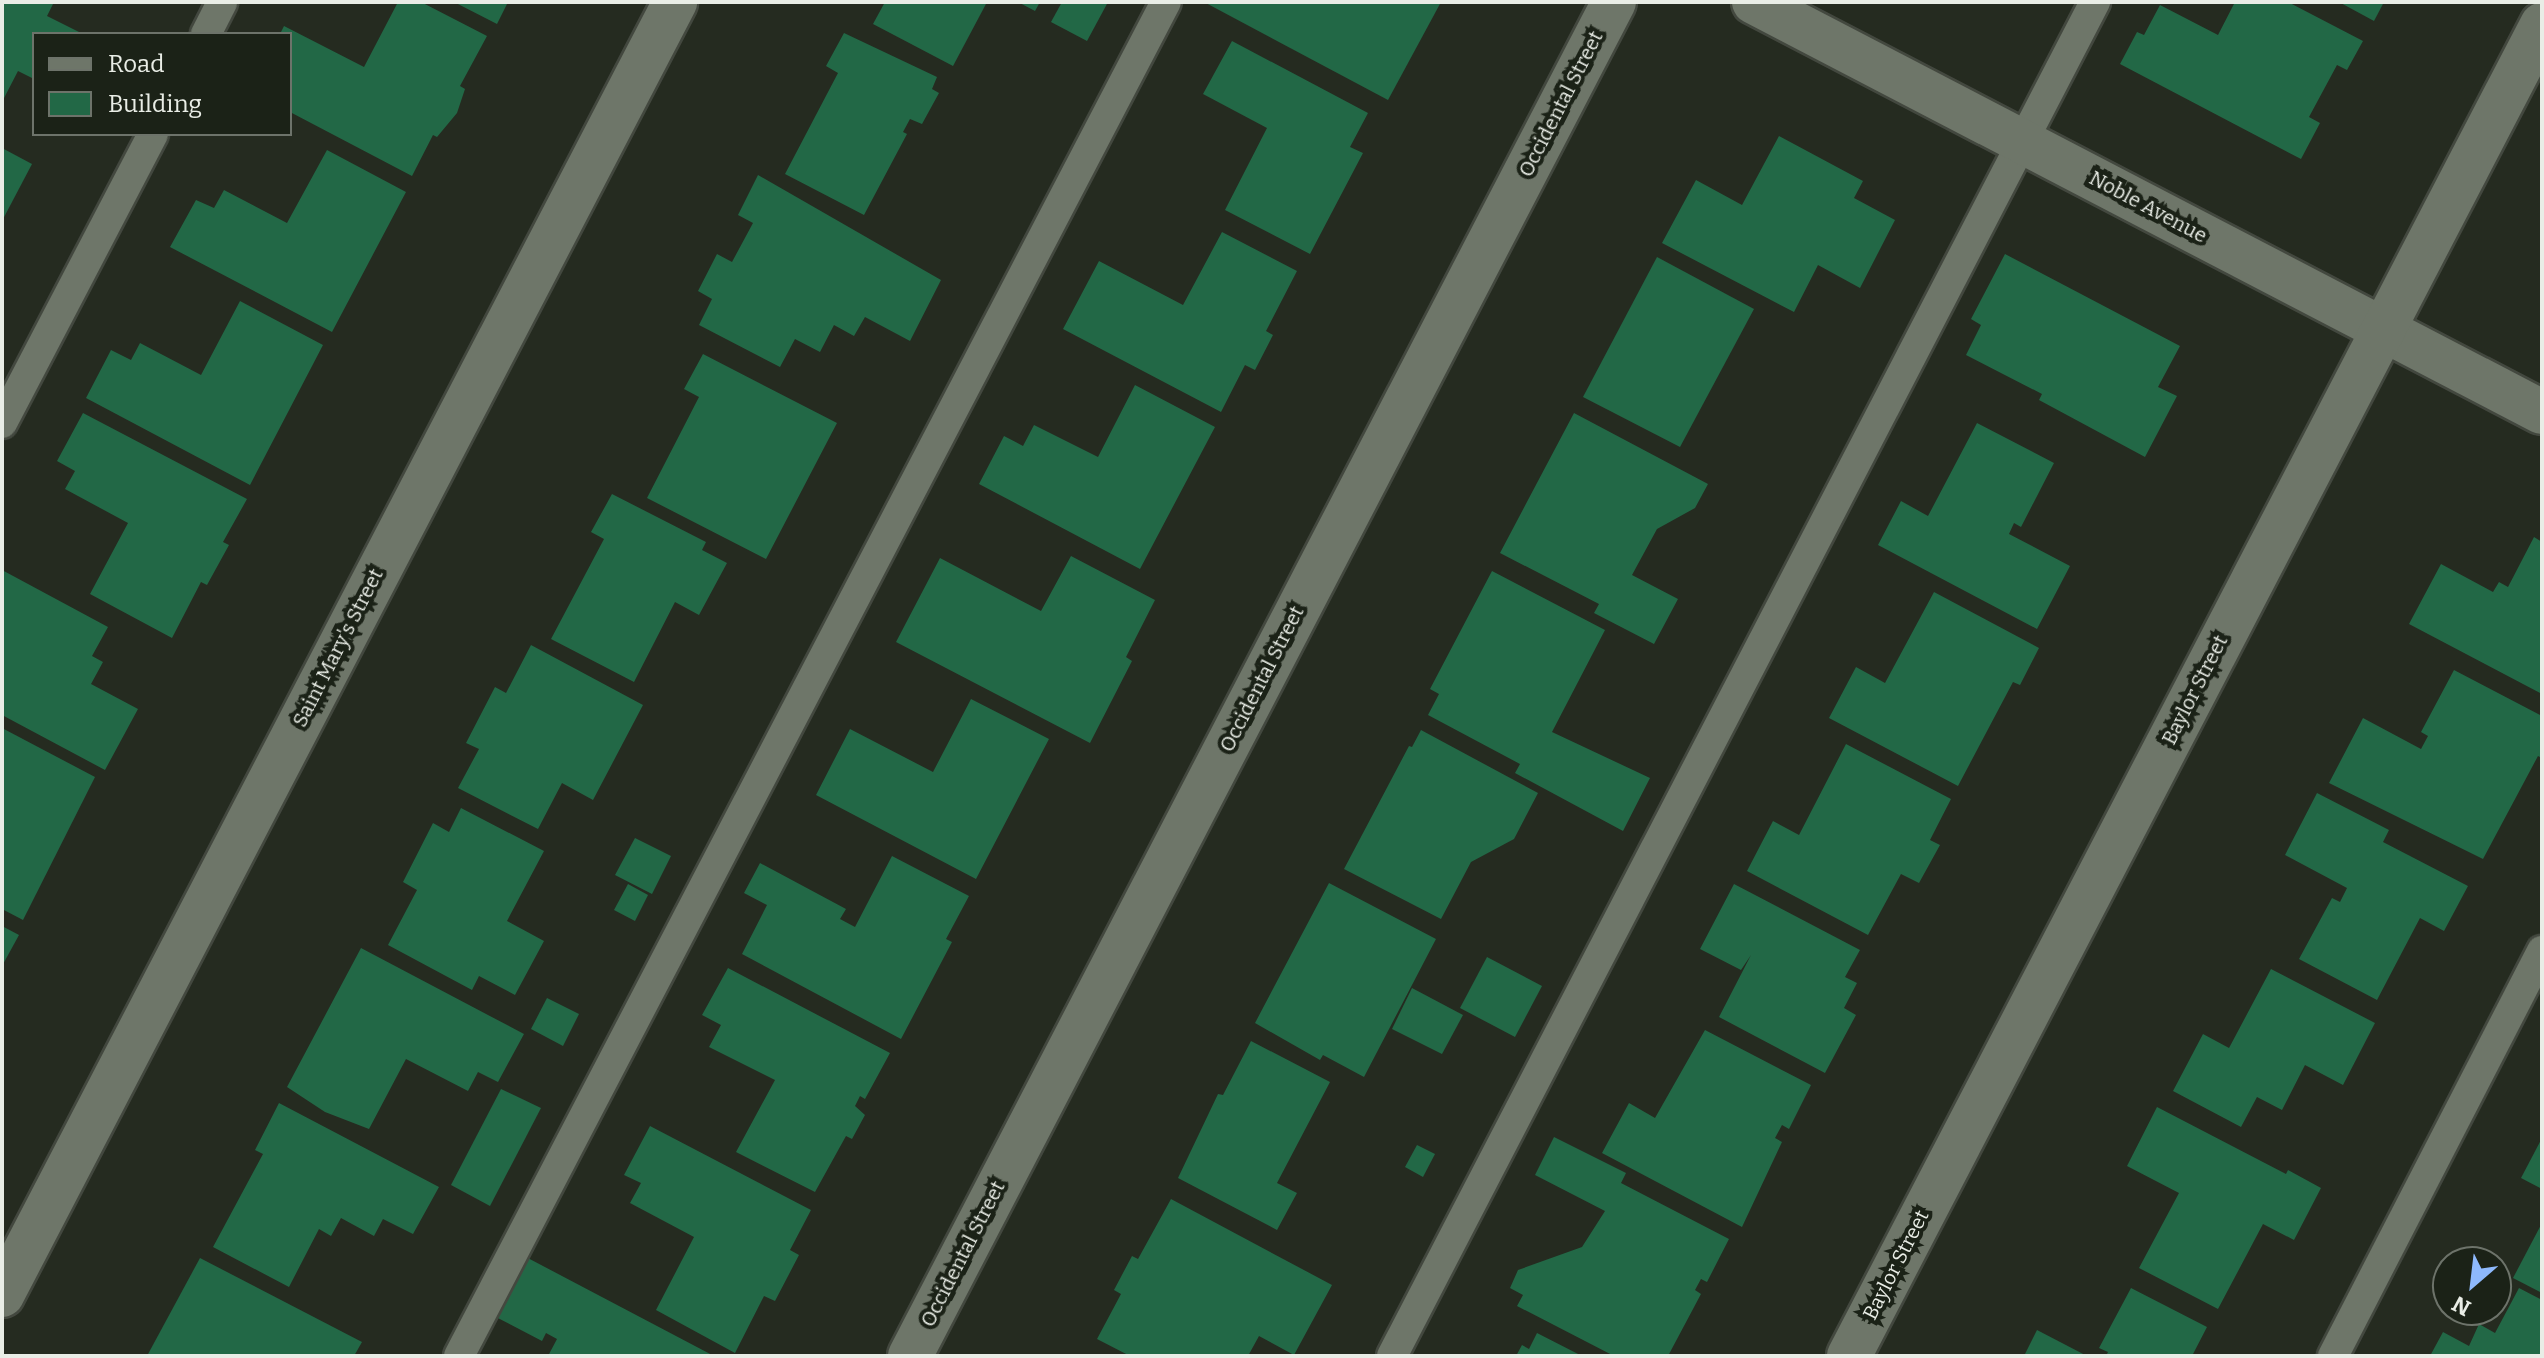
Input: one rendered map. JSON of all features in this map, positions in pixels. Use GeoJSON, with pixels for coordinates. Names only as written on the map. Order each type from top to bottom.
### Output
{"type":"FeatureCollection","features":[{"type":"Feature","properties":{"kind":"street","name":"Saint Mary's Street"},"geometry":{"type":"LineString","coordinates":[[2,1295],[675,2]]}},
{"type":"Feature","properties":{"kind":"street","name":"Occidental Street"},"geometry":{"type":"LineString","coordinates":[[910,1356],[1614,2]]}},
{"type":"Feature","properties":{"kind":"street","name":"Noble Avenue"},"geometry":{"type":"LineString","coordinates":[[1754,2],[2542,412]]}},
{"type":"Feature","properties":{"kind":"street","name":"Baylor Street"},"geometry":{"type":"LineString","coordinates":[[1849,1356],[2542,25]]}},
{"type":"Feature","properties":{"kind":"lane"},"geometry":{"type":"LineString","coordinates":[[207,32],[222,2]]}},
{"type":"Feature","properties":{"kind":"lane"},"geometry":{"type":"LineString","coordinates":[[459,1356],[1166,2]]}},
{"type":"Feature","properties":{"kind":"lane"},"geometry":{"type":"LineString","coordinates":[[1392,1356],[2095,2]]}},
{"type":"Feature","properties":{"kind":"lane"},"geometry":{"type":"LineString","coordinates":[[2,423],[152,136]]}},
{"type":"Feature","properties":{"kind":"lane"},"geometry":{"type":"LineString","coordinates":[[2333,1356],[2542,951]]}},
{"type":"Feature","properties":{"kind":"building"},"geometry":{"type":"Polygon","coordinates":[[[2,2],[54,2],[47,16],[79,32],[32,32],[32,78],[18,71],[2,102],[2,2]]]}},
{"type":"Feature","properties":{"kind":"building"},"geometry":{"type":"Polygon","coordinates":[[[398,2],[421,2],[487,36],[460,86],[465,89],[457,113],[437,137],[433,135],[412,176],[292,113],[292,32],[281,32],[284,26],[364,67],[398,2]]]}},
{"type":"Feature","properties":{"kind":"building"},"geometry":{"type":"Polygon","coordinates":[[[454,2],[508,2],[497,24],[454,2]]]}},
{"type":"Feature","properties":{"kind":"building"},"geometry":{"type":"Polygon","coordinates":[[[885,2],[987,2],[953,66],[873,24],[885,2]]]}},
{"type":"Feature","properties":{"kind":"building"},"geometry":{"type":"Polygon","coordinates":[[[1018,2],[1040,2],[1035,11],[1018,2]]]}},
{"type":"Feature","properties":{"kind":"building"},"geometry":{"type":"Polygon","coordinates":[[[1062,2],[1108,2],[1087,41],[1051,22],[1062,2]]]}},
{"type":"Feature","properties":{"kind":"building"},"geometry":{"type":"Polygon","coordinates":[[[1204,2],[1441,2],[1388,100],[1204,2]]]}},
{"type":"Feature","properties":{"kind":"building"},"geometry":{"type":"Polygon","coordinates":[[[2235,2],[2288,2],[2363,41],[2347,70],[2337,65],[2309,117],[2320,123],[2301,159],[2120,64],[2137,32],[2144,35],[2160,5],[2218,35],[2235,2]]]}},
{"type":"Feature","properties":{"kind":"building"},"geometry":{"type":"Polygon","coordinates":[[[2339,2],[2384,2],[2374,21],[2339,2]]]}},
{"type":"Feature","properties":{"kind":"building"},"geometry":{"type":"Polygon","coordinates":[[[844,33],[937,77],[932,89],[939,93],[922,124],[910,119],[903,132],[907,134],[864,215],[785,174],[838,73],[826,66],[844,33]]]}},
{"type":"Feature","properties":{"kind":"building"},"geometry":{"type":"Polygon","coordinates":[[[1232,41],[1368,113],[1350,147],[1363,153],[1310,254],[1225,210],[1267,128],[1203,94],[1232,41]]]}},
{"type":"Feature","properties":{"kind":"building"},"geometry":{"type":"Polygon","coordinates":[[[1779,136],[1863,181],[1854,198],[1895,220],[1860,288],[1818,265],[1794,312],[1662,243],[1696,180],[1742,205],[1779,136]]]}},
{"type":"Feature","properties":{"kind":"building"},"geometry":{"type":"Polygon","coordinates":[[[2,148],[32,164],[2,221],[2,148]]]}},
{"type":"Feature","properties":{"kind":"building"},"geometry":{"type":"Polygon","coordinates":[[[327,150],[406,192],[332,332],[170,247],[196,200],[214,208],[224,190],[287,223],[327,150]]]}},
{"type":"Feature","properties":{"kind":"building"},"geometry":{"type":"Polygon","coordinates":[[[758,175],[941,280],[910,341],[865,317],[854,336],[834,325],[820,352],[795,339],[780,367],[699,325],[712,299],[698,291],[717,254],[732,262],[753,223],[738,215],[758,175]]]}},
{"type":"Feature","properties":{"kind":"building"},"geometry":{"type":"Polygon","coordinates":[[[1222,232],[1297,271],[1266,331],[1273,335],[1255,370],[1245,365],[1221,412],[1063,329],[1099,261],[1183,305],[1222,232]]]}},
{"type":"Feature","properties":{"kind":"building"},"geometry":{"type":"Polygon","coordinates":[[[2005,254],[2180,346],[2158,387],[2177,396],[2145,457],[2039,400],[2042,394],[1966,355],[1981,325],[1971,319],[2005,254]]]}},
{"type":"Feature","properties":{"kind":"building"},"geometry":{"type":"Polygon","coordinates":[[[1657,257],[1754,309],[1680,447],[1583,397],[1657,257]]]}},
{"type":"Feature","properties":{"kind":"building"},"geometry":{"type":"Polygon","coordinates":[[[240,301],[323,345],[250,485],[86,398],[111,350],[131,360],[140,343],[201,375],[240,301]]]}},
{"type":"Feature","properties":{"kind":"building"},"geometry":{"type":"Polygon","coordinates":[[[703,354],[837,423],[766,559],[647,498],[699,397],[684,389],[703,354]]]}},
{"type":"Feature","properties":{"kind":"building"},"geometry":{"type":"Polygon","coordinates":[[[1135,385],[1215,427],[1140,569],[979,484],[1004,436],[1023,446],[1034,425],[1098,457],[1135,385]]]}},
{"type":"Feature","properties":{"kind":"building"},"geometry":{"type":"Polygon","coordinates":[[[83,413],[247,499],[223,542],[229,545],[207,585],[201,582],[172,638],[90,594],[128,523],[65,489],[75,471],[57,461],[83,413]]]}},
{"type":"Feature","properties":{"kind":"building"},"geometry":{"type":"Polygon","coordinates":[[[1574,413],[1708,484],[1695,508],[1657,529],[1632,575],[1678,599],[1654,644],[1594,613],[1599,604],[1500,553],[1574,413]]]}},
{"type":"Feature","properties":{"kind":"building"},"geometry":{"type":"Polygon","coordinates":[[[1977,423],[2054,463],[2021,527],[2014,523],[2009,534],[2070,566],[2037,629],[1878,545],[1901,501],[1928,516],[1977,423]]]}},
{"type":"Feature","properties":{"kind":"building"},"geometry":{"type":"Polygon","coordinates":[[[612,494],[706,542],[702,550],[727,563],[699,615],[675,602],[634,682],[551,639],[604,539],[591,532],[612,494]]]}},
{"type":"Feature","properties":{"kind":"building"},"geometry":{"type":"Polygon","coordinates":[[[2534,537],[2542,542],[2542,694],[2409,624],[2441,564],[2493,592],[2499,582],[2508,587],[2534,537]]]}},
{"type":"Feature","properties":{"kind":"building"},"geometry":{"type":"Polygon","coordinates":[[[1071,556],[1155,600],[1126,657],[1132,661],[1090,743],[896,642],[940,558],[1041,611],[1071,556]]]}},
{"type":"Feature","properties":{"kind":"building"},"geometry":{"type":"Polygon","coordinates":[[[2,570],[108,627],[92,656],[103,662],[91,684],[138,709],[105,770],[2,715],[2,570]]]}},
{"type":"Feature","properties":{"kind":"building"},"geometry":{"type":"Polygon","coordinates":[[[1492,571],[1605,630],[1552,732],[1650,778],[1623,831],[1515,773],[1520,764],[1428,715],[1439,694],[1430,689],[1492,571]]]}},
{"type":"Feature","properties":{"kind":"building"},"geometry":{"type":"Polygon","coordinates":[[[1934,592],[2039,648],[2020,685],[2013,682],[1958,786],[1829,718],[1856,667],[1885,683],[1934,592]]]}},
{"type":"Feature","properties":{"kind":"building"},"geometry":{"type":"Polygon","coordinates":[[[531,645],[643,705],[593,800],[562,783],[538,829],[458,788],[479,749],[466,743],[495,687],[506,693],[531,645]]]}},
{"type":"Feature","properties":{"kind":"building"},"geometry":{"type":"Polygon","coordinates":[[[2454,670],[2542,716],[2542,758],[2538,756],[2483,859],[2329,783],[2363,718],[2421,749],[2428,736],[2421,732],[2454,670]]]}},
{"type":"Feature","properties":{"kind":"building"},"geometry":{"type":"Polygon","coordinates":[[[971,699],[1049,739],[976,879],[816,795],[850,729],[933,772],[971,699]]]}},
{"type":"Feature","properties":{"kind":"building"},"geometry":{"type":"Polygon","coordinates":[[[2,728],[95,777],[23,920],[2,909],[2,728]]]}},
{"type":"Feature","properties":{"kind":"building"},"geometry":{"type":"Polygon","coordinates":[[[1421,730],[1538,793],[1514,839],[1471,862],[1441,919],[1344,869],[1409,746],[1412,747],[1421,730]]]}},
{"type":"Feature","properties":{"kind":"building"},"geometry":{"type":"Polygon","coordinates":[[[1846,744],[1951,799],[1930,840],[1940,845],[1919,883],[1901,874],[1868,935],[1747,871],[1773,821],[1799,835],[1846,744]]]}},
{"type":"Feature","properties":{"kind":"building"},"geometry":{"type":"Polygon","coordinates":[[[2317,793],[2389,830],[2383,842],[2468,886],[2444,931],[2420,918],[2377,1000],[2299,959],[2332,898],[2340,902],[2347,888],[2285,855],[2317,793]]]}},
{"type":"Feature","properties":{"kind":"building"},"geometry":{"type":"Polygon","coordinates":[[[461,808],[544,851],[507,921],[544,941],[515,995],[479,976],[472,990],[388,945],[417,890],[403,882],[433,823],[449,832],[461,808]]]}},
{"type":"Feature","properties":{"kind":"building"},"geometry":{"type":"Polygon","coordinates":[[[635,838],[671,856],[652,894],[615,875],[635,838]]]}},
{"type":"Feature","properties":{"kind":"building"},"geometry":{"type":"Polygon","coordinates":[[[892,856],[969,896],[946,939],[952,942],[901,1039],[742,954],[767,905],[744,893],[760,863],[846,909],[840,919],[855,927],[892,856]]]}},
{"type":"Feature","properties":{"kind":"building"},"geometry":{"type":"Polygon","coordinates":[[[1329,883],[1436,939],[1364,1077],[1323,1055],[1320,1060],[1255,1023],[1329,883]]]}},
{"type":"Feature","properties":{"kind":"building"},"geometry":{"type":"Polygon","coordinates":[[[628,884],[648,895],[635,921],[614,910],[628,884]]]}},
{"type":"Feature","properties":{"kind":"building"},"geometry":{"type":"Polygon","coordinates":[[[1734,884],[1860,950],[1845,977],[1857,983],[1844,1008],[1856,1015],[1825,1073],[1719,1017],[1751,955],[1741,970],[1700,949],[1734,884]]]}},
{"type":"Feature","properties":{"kind":"building"},"geometry":{"type":"Polygon","coordinates":[[[2,926],[19,935],[2,966],[2,926]]]}},
{"type":"Feature","properties":{"kind":"building"},"geometry":{"type":"Polygon","coordinates":[[[361,948],[524,1034],[498,1082],[478,1072],[468,1091],[406,1059],[369,1129],[325,1112],[287,1087],[361,948]]]}},
{"type":"Feature","properties":{"kind":"building"},"geometry":{"type":"Polygon","coordinates":[[[1487,957],[1542,986],[1515,1037],[1460,1008],[1487,957]]]}},
{"type":"Feature","properties":{"kind":"building"},"geometry":{"type":"Polygon","coordinates":[[[728,968],[890,1053],[865,1099],[860,1096],[855,1106],[865,1115],[852,1139],[846,1136],[815,1192],[736,1152],[775,1080],[709,1047],[721,1025],[702,1015],[728,968]]]}},
{"type":"Feature","properties":{"kind":"building"},"geometry":{"type":"Polygon","coordinates":[[[2271,969],[2375,1023],[2343,1085],[2305,1065],[2282,1110],[2257,1097],[2241,1127],[2173,1091],[2203,1034],[2229,1048],[2271,969]]]}},
{"type":"Feature","properties":{"kind":"building"},"geometry":{"type":"Polygon","coordinates":[[[1412,988],[1463,1015],[1442,1054],[1392,1029],[1412,988]]]}},
{"type":"Feature","properties":{"kind":"building"},"geometry":{"type":"Polygon","coordinates":[[[547,998],[579,1014],[563,1046],[531,1029],[547,998]]]}},
{"type":"Feature","properties":{"kind":"building"},"geometry":{"type":"Polygon","coordinates":[[[1705,1030],[1811,1085],[1789,1129],[1782,1125],[1775,1138],[1782,1142],[1742,1227],[1602,1153],[1629,1103],[1655,1118],[1705,1030]]]}},
{"type":"Feature","properties":{"kind":"building"},"geometry":{"type":"Polygon","coordinates":[[[1251,1041],[1330,1082],[1277,1183],[1297,1193],[1277,1230],[1178,1178],[1218,1094],[1223,1095],[1251,1041]]]}},
{"type":"Feature","properties":{"kind":"building"},"geometry":{"type":"Polygon","coordinates":[[[501,1089],[541,1108],[490,1206],[451,1185],[501,1089]]]}},
{"type":"Feature","properties":{"kind":"building"},"geometry":{"type":"Polygon","coordinates":[[[279,1103],[439,1187],[413,1234],[383,1219],[374,1236],[341,1218],[331,1236],[319,1229],[289,1287],[213,1247],[263,1154],[255,1150],[279,1103]]]}},
{"type":"Feature","properties":{"kind":"building"},"geometry":{"type":"Polygon","coordinates":[[[2157,1107],[2286,1174],[2288,1170],[2321,1188],[2294,1240],[2263,1224],[2218,1309],[2139,1268],[2179,1193],[2127,1166],[2157,1107]]]}},
{"type":"Feature","properties":{"kind":"building"},"geometry":{"type":"Polygon","coordinates":[[[650,1126],[811,1210],[790,1250],[799,1255],[775,1301],[764,1296],[735,1353],[656,1310],[694,1237],[630,1203],[641,1183],[624,1175],[650,1126]]]}},
{"type":"Feature","properties":{"kind":"building"},"geometry":{"type":"Polygon","coordinates":[[[1554,1137],[1626,1173],[1621,1183],[1729,1239],[1707,1282],[1701,1279],[1695,1290],[1701,1294],[1668,1356],[1614,1356],[1517,1306],[1523,1295],[1510,1288],[1518,1270],[1582,1247],[1605,1211],[1535,1175],[1554,1137]]]}},
{"type":"Feature","properties":{"kind":"building"},"geometry":{"type":"Polygon","coordinates":[[[2542,1138],[2542,1189],[2521,1178],[2542,1138]]]}},
{"type":"Feature","properties":{"kind":"building"},"geometry":{"type":"Polygon","coordinates":[[[1417,1145],[1435,1154],[1423,1177],[1405,1167],[1417,1145]]]}},
{"type":"Feature","properties":{"kind":"building"},"geometry":{"type":"Polygon","coordinates":[[[1171,1199],[1332,1285],[1294,1355],[1259,1336],[1248,1356],[1130,1356],[1097,1339],[1121,1294],[1114,1290],[1132,1256],[1138,1259],[1171,1199]]]}},
{"type":"Feature","properties":{"kind":"building"},"geometry":{"type":"Polygon","coordinates":[[[2542,1223],[2542,1293],[2513,1278],[2542,1223]]]}},
{"type":"Feature","properties":{"kind":"building"},"geometry":{"type":"Polygon","coordinates":[[[524,1256],[714,1356],[548,1356],[557,1339],[546,1333],[542,1341],[492,1315],[524,1256]]]}},
{"type":"Feature","properties":{"kind":"building"},"geometry":{"type":"Polygon","coordinates":[[[200,1258],[362,1342],[354,1356],[147,1356],[200,1258]]]}},
{"type":"Feature","properties":{"kind":"building"},"geometry":{"type":"Polygon","coordinates":[[[2131,1288],[2207,1327],[2192,1356],[2106,1356],[2108,1352],[2099,1348],[2131,1288]]]}},
{"type":"Feature","properties":{"kind":"building"},"geometry":{"type":"Polygon","coordinates":[[[2519,1288],[2542,1300],[2542,1356],[2430,1356],[2443,1332],[2469,1346],[2478,1326],[2495,1333],[2499,1326],[2512,1326],[2512,1301],[2519,1288]]]}},
{"type":"Feature","properties":{"kind":"building"},"geometry":{"type":"Polygon","coordinates":[[[2037,1330],[2087,1356],[2024,1356],[2037,1330]]]}},
{"type":"Feature","properties":{"kind":"building"},"geometry":{"type":"Polygon","coordinates":[[[1537,1333],[1582,1356],[1516,1356],[1522,1345],[1529,1349],[1537,1333]]]}}]}
